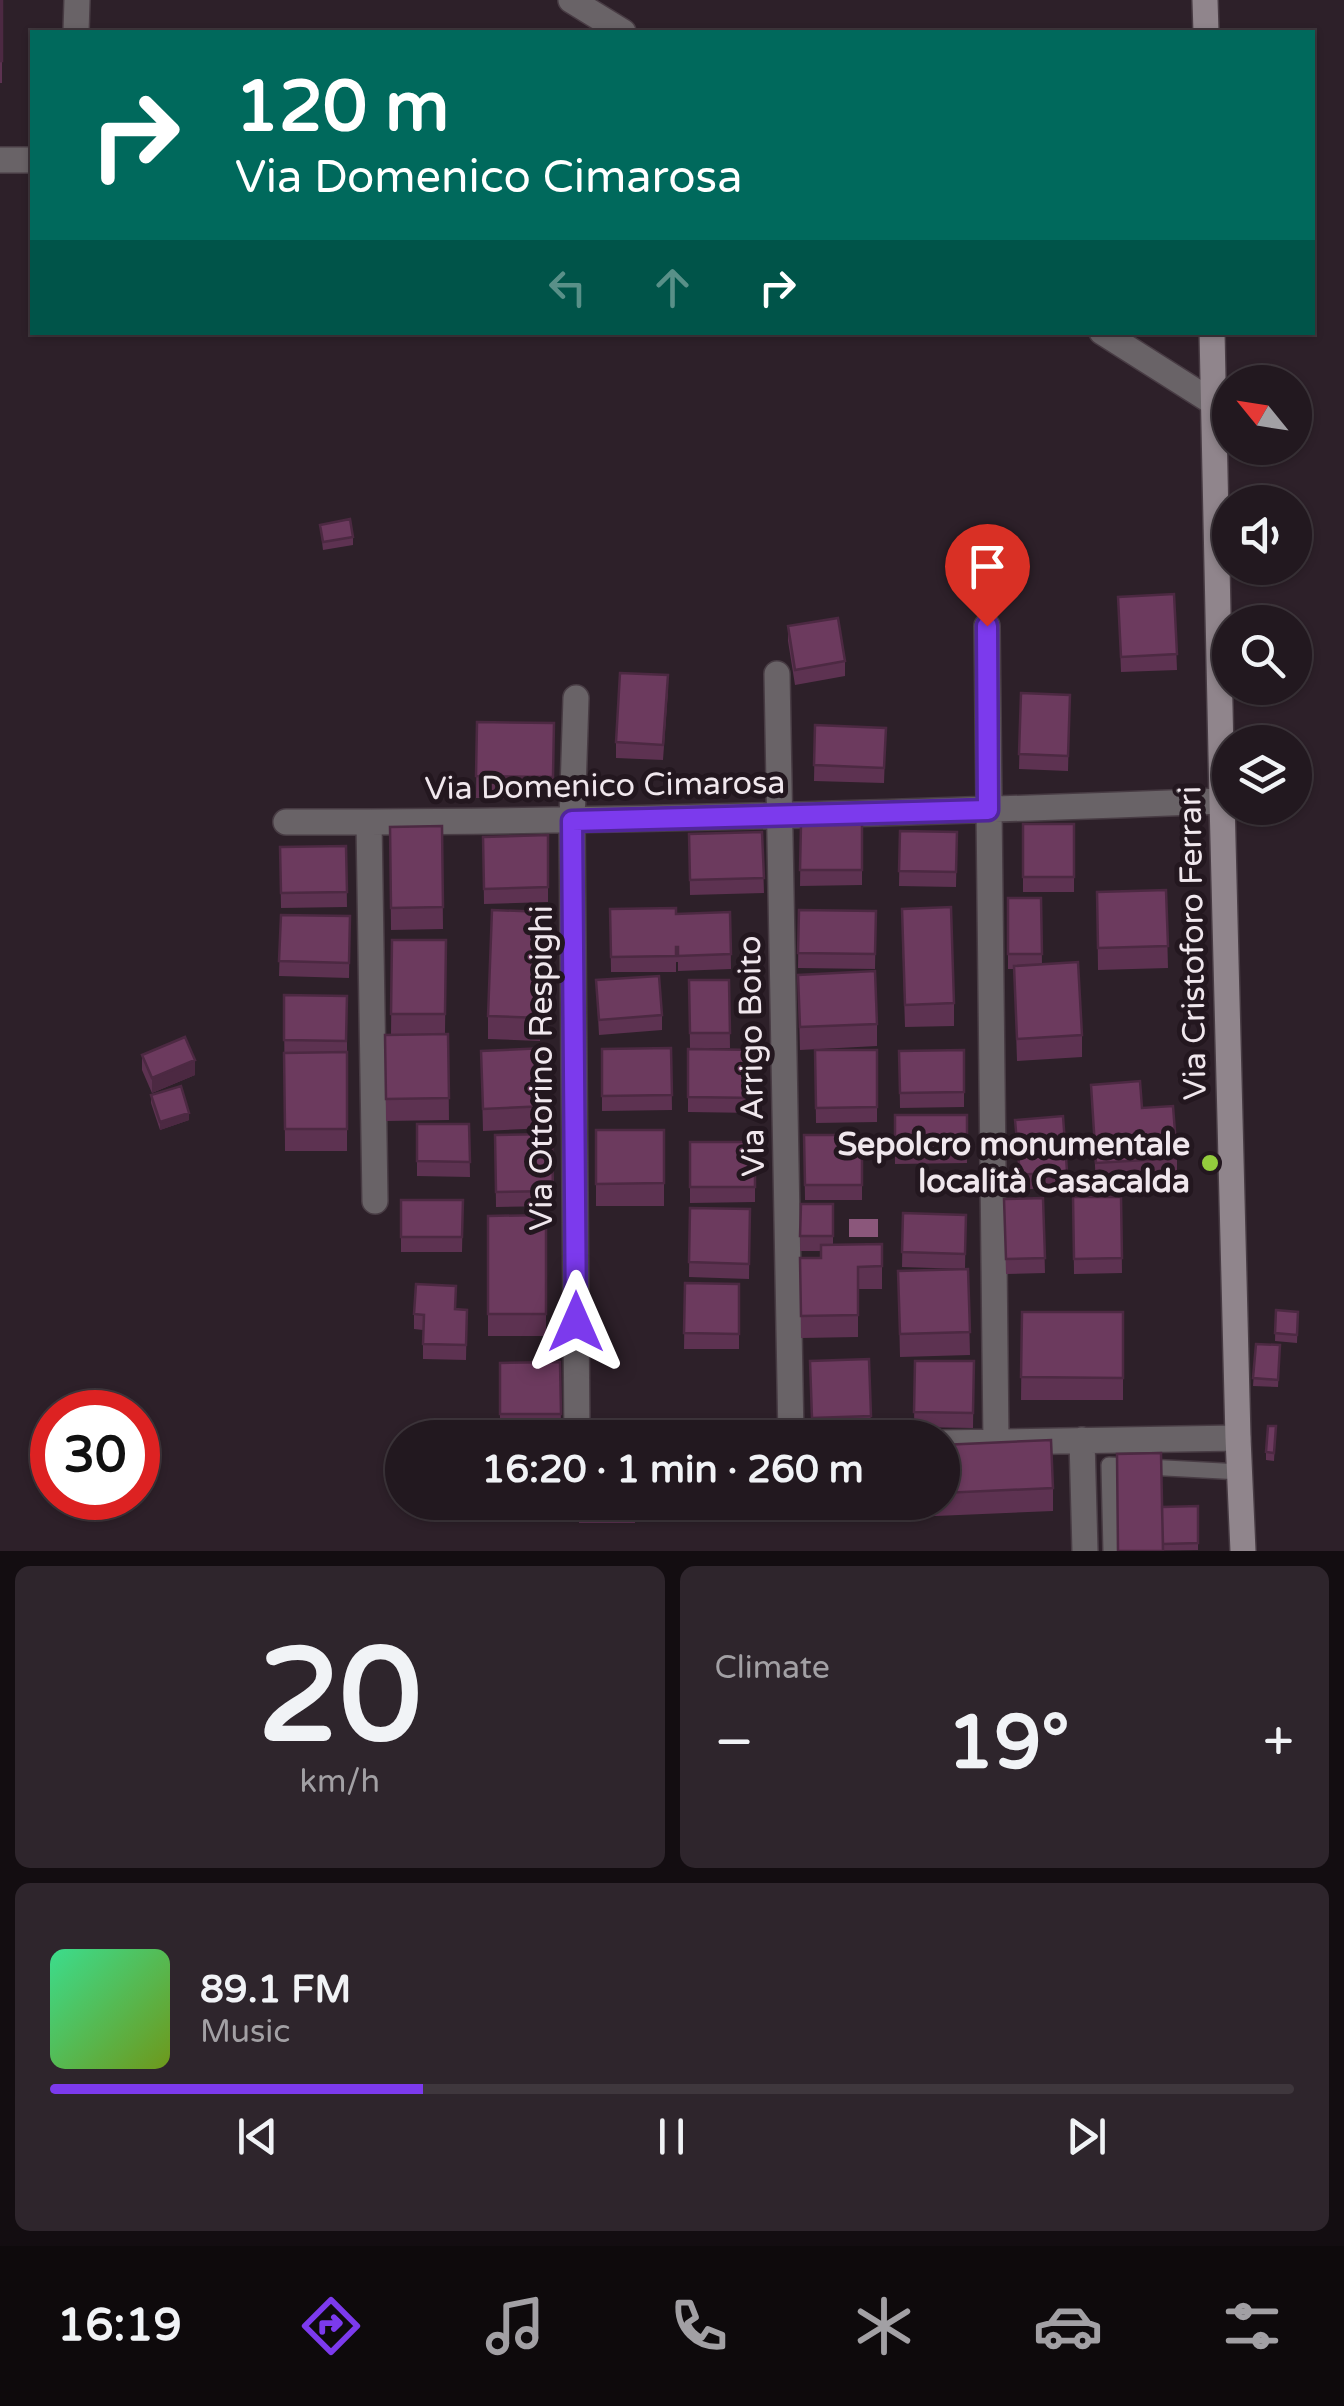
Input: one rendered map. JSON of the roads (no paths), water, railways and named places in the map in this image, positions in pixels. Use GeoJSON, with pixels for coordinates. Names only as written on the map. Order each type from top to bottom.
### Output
{"type":"FeatureCollection","features":[{"type":"Feature","properties":{"kind":"main road"},"geometry":{"type":"LineString","coordinates":[[1205,0],[1206,30]]}},
{"type":"Feature","properties":{"kind":"main road","name":"Via Cristoforo Ferrari"},"geometry":{"type":"LineString","coordinates":[[1212,335],[1213,365]]}},
{"type":"Feature","properties":{"kind":"main road","name":"Via Cristoforo Ferrari"},"geometry":{"type":"LineString","coordinates":[[1215,465],[1220,725]]}},
{"type":"Feature","properties":{"kind":"main road","name":"Via Cristoforo Ferrari"},"geometry":{"type":"LineString","coordinates":[[1223,825],[1243,1551]]}},
{"type":"Feature","properties":{"kind":"street"},"geometry":{"type":"LineString","coordinates":[[76,30],[77,0]]}},
{"type":"Feature","properties":{"kind":"street"},"geometry":{"type":"LineString","coordinates":[[571,0],[620,30]]}},
{"type":"Feature","properties":{"kind":"street"},"geometry":{"type":"LineString","coordinates":[[0,160],[30,160]]}},
{"type":"Feature","properties":{"kind":"street"},"geometry":{"type":"LineString","coordinates":[[1107,335],[1212,402]]}},
{"type":"Feature","properties":{"kind":"street"},"geometry":{"type":"LineString","coordinates":[[987,626],[996,1442]]}},
{"type":"Feature","properties":{"kind":"street","name":"Via Arrigo Boito"},"geometry":{"type":"LineString","coordinates":[[777,674],[791,1420]]}},
{"type":"Feature","properties":{"kind":"street","name":"Via Ottorino Respighi"},"geometry":{"type":"LineString","coordinates":[[576,698],[572,821],[577,1420]]}},
{"type":"Feature","properties":{"kind":"street","name":"Via Domenico Cimarosa"},"geometry":{"type":"LineString","coordinates":[[286,822],[572,821],[1212,801]]}},
{"type":"Feature","properties":{"kind":"street"},"geometry":{"type":"LineString","coordinates":[[369,822],[375,1201]]}},
{"type":"Feature","properties":{"kind":"street"},"geometry":{"type":"LineString","coordinates":[[960,1443],[1238,1438]]}},
{"type":"Feature","properties":{"kind":"street"},"geometry":{"type":"LineString","coordinates":[[1082,1440],[1085,1551]]}},
{"type":"Feature","properties":{"kind":"lane"},"geometry":{"type":"LineString","coordinates":[[1111,1551],[1109,1465],[1241,1472]]}},
{"type":"Feature","properties":{"kind":"place","name":"Sepolcro monumentale località Casacalda"},"geometry":{"type":"Point","coordinates":[1210,1163]}}]}
